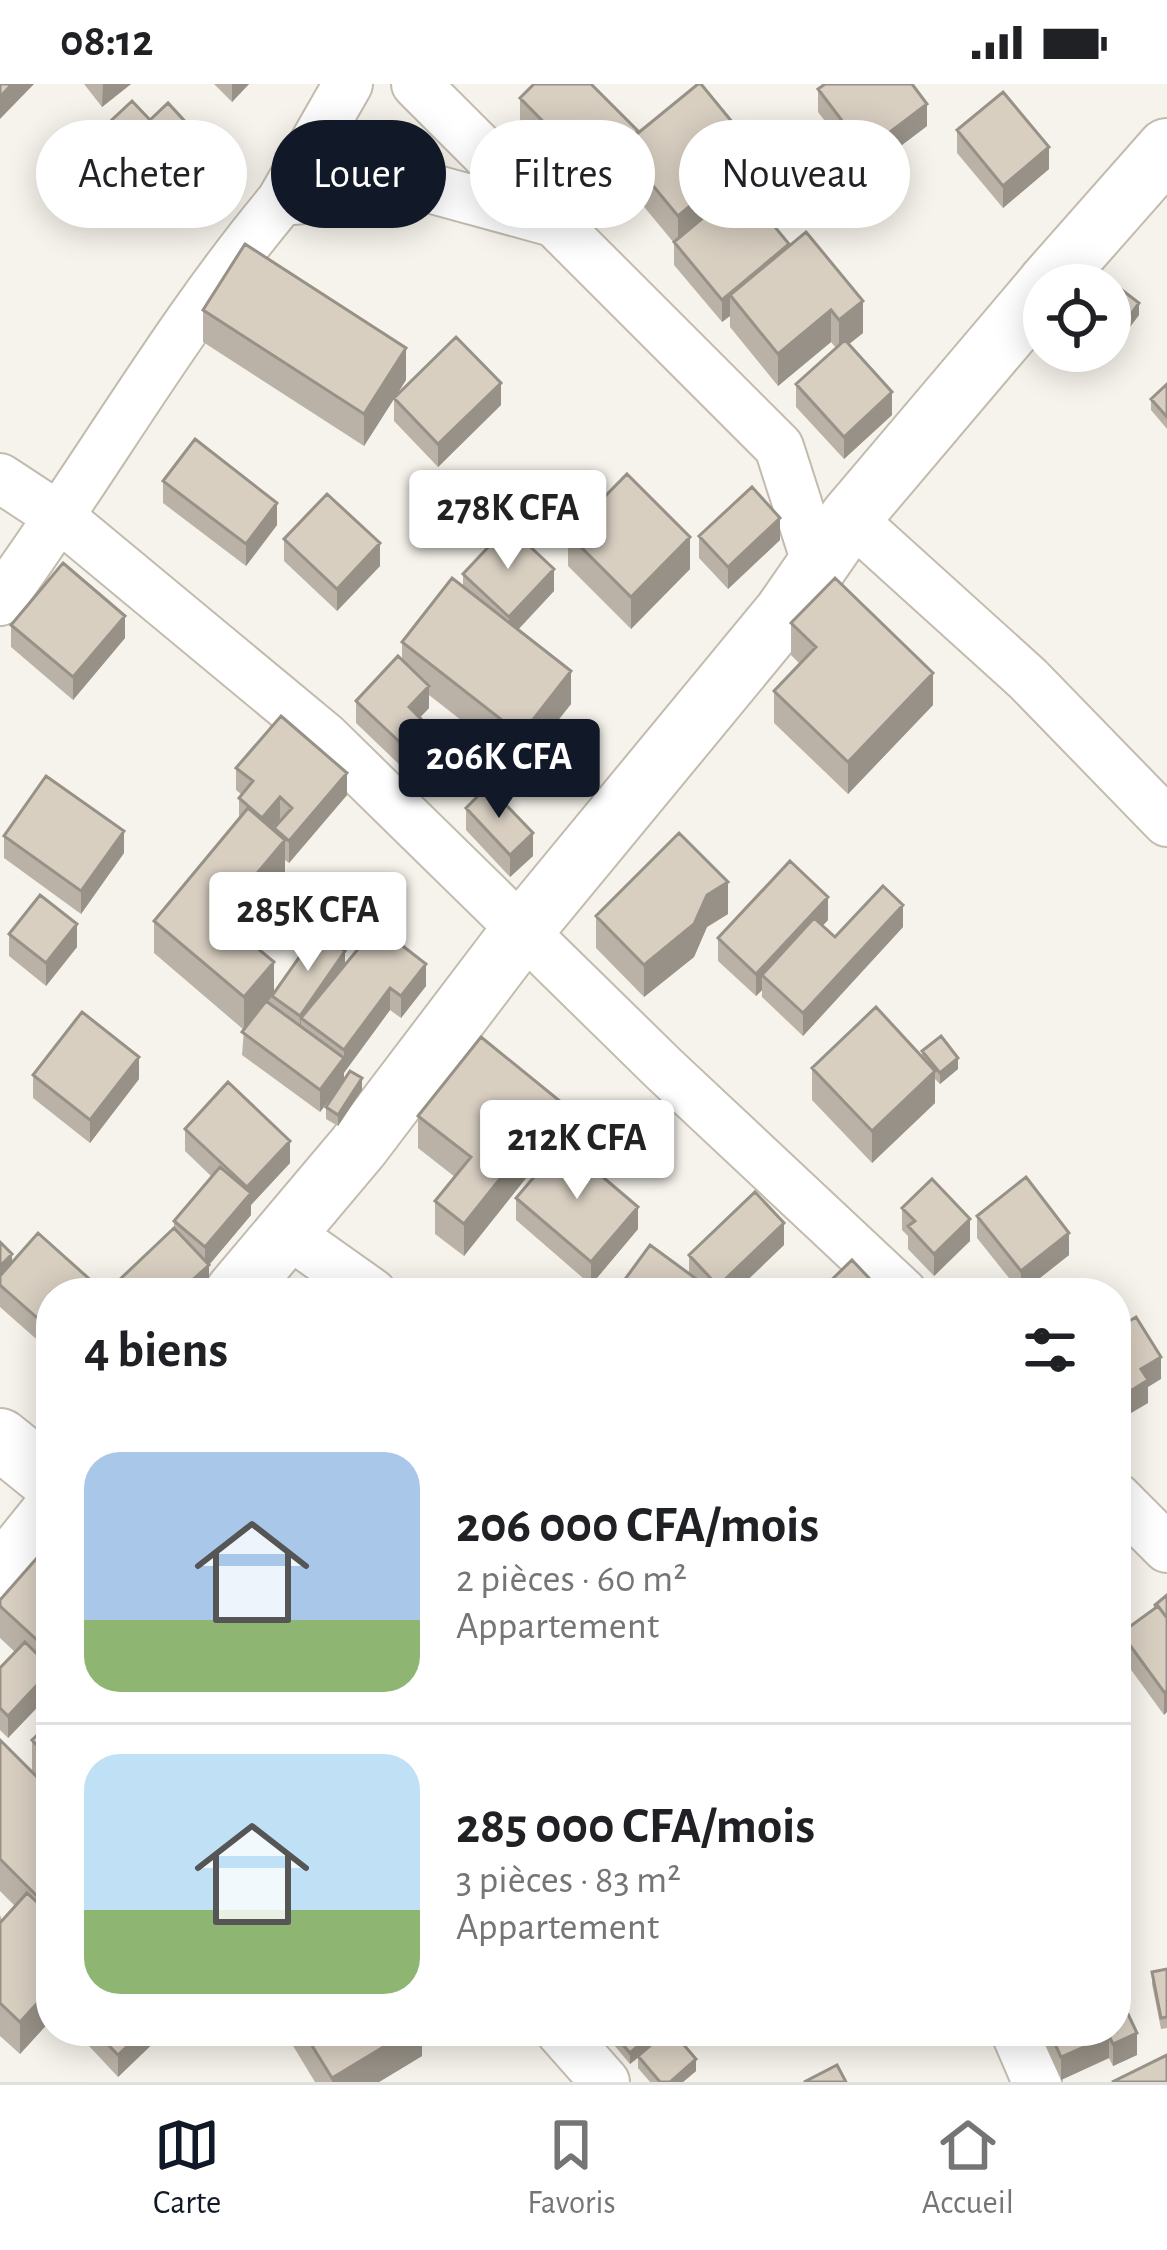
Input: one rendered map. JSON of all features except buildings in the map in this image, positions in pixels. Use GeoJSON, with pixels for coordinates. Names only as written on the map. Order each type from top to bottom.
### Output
{"type":"FeatureCollection","features":[{"type":"Feature","properties":{"kind":"street"},"geometry":{"type":"LineString","coordinates":[[328,120],[348,84]]}},
{"type":"Feature","properties":{"kind":"street"},"geometry":{"type":"LineString","coordinates":[[416,84],[470,138]]}},
{"type":"Feature","properties":{"kind":"street"},"geometry":{"type":"LineString","coordinates":[[1066,264],[1167,149]]}},
{"type":"Feature","properties":{"kind":"street"},"geometry":{"type":"LineString","coordinates":[[0,602],[61,518],[219,274],[271,214]]}},
{"type":"Feature","properties":{"kind":"street"},"geometry":{"type":"LineString","coordinates":[[560,228],[779,447],[834,541],[1028,679],[1167,822]]}},
{"type":"Feature","properties":{"kind":"street"},"geometry":{"type":"LineString","coordinates":[[248,1278],[358,1147],[522,931],[785,612],[834,541],[1023,315]]}},
{"type":"Feature","properties":{"kind":"street"},"geometry":{"type":"LineString","coordinates":[[0,478],[61,518],[326,737],[664,1070],[887,1278]]}},
{"type":"Feature","properties":{"kind":"street"},"geometry":{"type":"LineString","coordinates":[[286,1232],[352,1278]]}},
{"type":"Feature","properties":{"kind":"street"},"geometry":{"type":"LineString","coordinates":[[0,1439],[36,1468]]}},
{"type":"Feature","properties":{"kind":"street"},"geometry":{"type":"LineString","coordinates":[[1131,1512],[1167,1548]]}},
{"type":"Feature","properties":{"kind":"street"},"geometry":{"type":"LineString","coordinates":[[0,1577],[36,1533]]}},
{"type":"Feature","properties":{"kind":"street"},"geometry":{"type":"LineString","coordinates":[[573,2046],[605,2082]]}},
{"type":"Feature","properties":{"kind":"street"},"geometry":{"type":"LineString","coordinates":[[1022,2046],[1037,2082]]}}]}
